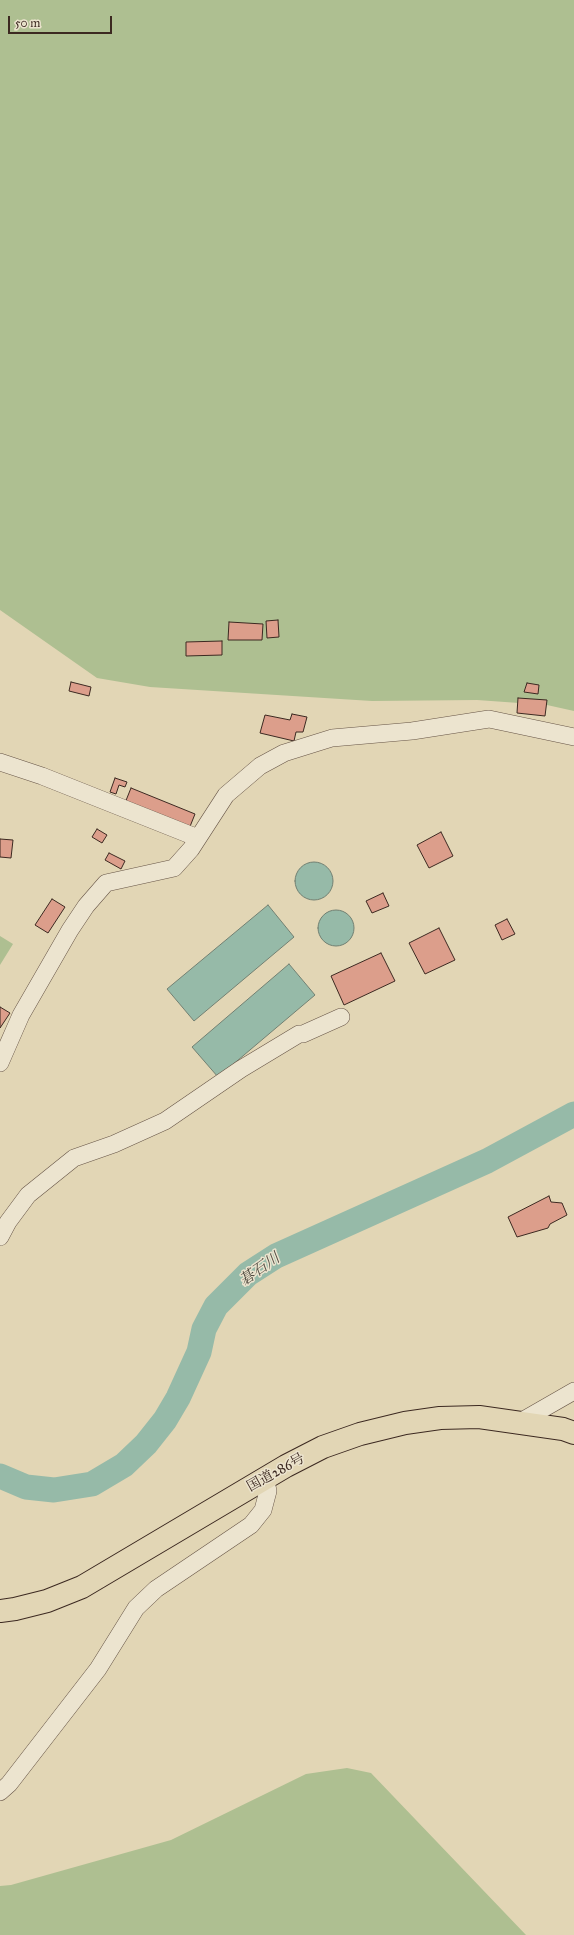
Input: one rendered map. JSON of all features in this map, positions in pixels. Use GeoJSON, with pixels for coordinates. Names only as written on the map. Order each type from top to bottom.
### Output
{"type":"FeatureCollection","features":[{"type":"Feature","properties":{"kind":"highway","name":"国道286号"},"geometry":{"type":"LineString","coordinates":[[0,1611],[47,1601],[82,1587],[265,1478],[323,1447],[360,1434],[405,1423],[440,1418],[479,1417],[563,1429],[574,1433]]}},
{"type":"Feature","properties":{"kind":"street"},"geometry":{"type":"LineString","coordinates":[[0,1063],[21,1015],[70,930],[86,906],[106,883],[174,868],[191,849],[226,795],[260,766],[284,753],[305,745],[332,738],[412,731],[489,719],[574,737]]}},
{"type":"Feature","properties":{"kind":"street"},"geometry":{"type":"LineString","coordinates":[[0,762],[42,776],[198,838]]}},
{"type":"Feature","properties":{"kind":"street"},"geometry":{"type":"LineString","coordinates":[[0,1237],[4,1219],[28,1194],[74,1158],[114,1144],[164,1121],[241,1069],[299,1034],[303,1034],[341,1017]]}},
{"type":"Feature","properties":{"kind":"street"},"geometry":{"type":"LineString","coordinates":[[520,1422],[574,1391]]}},
{"type":"Feature","properties":{"kind":"street"},"geometry":{"type":"LineString","coordinates":[[0,1792],[9,1784],[98,1669],[136,1608],[156,1589],[251,1525],[264,1510],[268,1491],[265,1478]]}},
{"type":"Feature","properties":{"kind":"shaded area"},"geometry":{"type":"Polygon","coordinates":[[[0,0],[574,0],[574,711],[547,705],[477,700],[372,701],[150,687],[97,678],[0,610],[0,0]]]}},
{"type":"Feature","properties":{"kind":"shaded area"},"geometry":{"type":"Polygon","coordinates":[[[310,862],[318,862],[330,871],[333,881],[330,891],[324,897],[318,900],[310,900],[298,891],[295,885],[295,877],[304,865],[310,862]]]}},
{"type":"Feature","properties":{"kind":"shaded area"},"geometry":{"type":"Polygon","coordinates":[[[268,905],[294,937],[194,1021],[167,989],[268,905]]]}},
{"type":"Feature","properties":{"kind":"shaded area"},"geometry":{"type":"Polygon","coordinates":[[[340,910],[349,915],[353,921],[353,935],[349,941],[340,946],[332,946],[323,941],[319,935],[318,924],[323,915],[329,911],[340,910]]]}},
{"type":"Feature","properties":{"kind":"shaded area"},"geometry":{"type":"Polygon","coordinates":[[[0,936],[13,944],[0,965],[0,936]]]}},
{"type":"Feature","properties":{"kind":"shaded area"},"geometry":{"type":"Polygon","coordinates":[[[289,964],[315,995],[218,1077],[192,1047],[289,964]]]}},
{"type":"Feature","properties":{"kind":"shaded area"},"geometry":{"type":"Polygon","coordinates":[[[347,1768],[371,1773],[526,1935],[0,1935],[0,1886],[11,1885],[171,1840],[306,1774],[347,1768]]]}},
{"type":"Feature","properties":{"kind":"building"},"geometry":{"type":"Polygon","coordinates":[[[278,620],[279,637],[267,638],[266,621],[278,620]]]}},
{"type":"Feature","properties":{"kind":"building"},"geometry":{"type":"Polygon","coordinates":[[[229,622],[263,624],[262,640],[228,640],[229,622]]]}},
{"type":"Feature","properties":{"kind":"building"},"geometry":{"type":"Polygon","coordinates":[[[222,641],[222,655],[186,656],[186,642],[222,641]]]}},
{"type":"Feature","properties":{"kind":"building"},"geometry":{"type":"Polygon","coordinates":[[[71,682],[91,687],[89,696],[69,691],[71,682]]]}},
{"type":"Feature","properties":{"kind":"building"},"geometry":{"type":"Polygon","coordinates":[[[527,683],[539,685],[538,694],[524,692],[527,683]]]}},
{"type":"Feature","properties":{"kind":"building"},"geometry":{"type":"Polygon","coordinates":[[[518,698],[547,700],[545,716],[517,713],[518,698]]]}},
{"type":"Feature","properties":{"kind":"building"},"geometry":{"type":"Polygon","coordinates":[[[292,714],[307,717],[303,732],[296,732],[294,741],[260,733],[265,715],[290,720],[292,714]]]}},
{"type":"Feature","properties":{"kind":"building"},"geometry":{"type":"Polygon","coordinates":[[[115,778],[127,782],[125,787],[119,785],[116,794],[110,792],[115,778]]]}},
{"type":"Feature","properties":{"kind":"building"},"geometry":{"type":"Polygon","coordinates":[[[131,788],[195,814],[189,829],[125,803],[131,788]]]}},
{"type":"Feature","properties":{"kind":"building"},"geometry":{"type":"Polygon","coordinates":[[[97,829],[107,835],[102,843],[92,837],[97,829]]]}},
{"type":"Feature","properties":{"kind":"building"},"geometry":{"type":"Polygon","coordinates":[[[441,832],[453,856],[429,868],[417,845],[441,832]]]}},
{"type":"Feature","properties":{"kind":"building"},"geometry":{"type":"Polygon","coordinates":[[[0,839],[13,840],[11,858],[0,857],[0,839]]]}},
{"type":"Feature","properties":{"kind":"building"},"geometry":{"type":"Polygon","coordinates":[[[109,853],[125,861],[121,869],[105,860],[109,853]]]}},
{"type":"Feature","properties":{"kind":"building"},"geometry":{"type":"Polygon","coordinates":[[[383,893],[389,906],[372,913],[366,901],[383,893]]]}},
{"type":"Feature","properties":{"kind":"building"},"geometry":{"type":"Polygon","coordinates":[[[52,899],[65,907],[48,933],[35,925],[52,899]]]}},
{"type":"Feature","properties":{"kind":"building"},"geometry":{"type":"Polygon","coordinates":[[[507,919],[515,934],[502,940],[495,925],[507,919]]]}},
{"type":"Feature","properties":{"kind":"building"},"geometry":{"type":"Polygon","coordinates":[[[439,928],[455,960],[425,974],[409,943],[439,928]]]}},
{"type":"Feature","properties":{"kind":"building"},"geometry":{"type":"Polygon","coordinates":[[[381,953],[395,981],[344,1005],[331,976],[381,953]]]}},
{"type":"Feature","properties":{"kind":"building"},"geometry":{"type":"Polygon","coordinates":[[[0,1007],[10,1013],[0,1028],[0,1007]]]}},
{"type":"Feature","properties":{"kind":"building"},"geometry":{"type":"Polygon","coordinates":[[[549,1196],[551,1202],[562,1203],[567,1215],[550,1224],[548,1228],[517,1237],[508,1217],[549,1196]]]}},
{"type":"Feature","properties":{"kind":"waterway","name":"碁石川"},"geometry":{"type":"LineString","coordinates":[[0,1476],[26,1487],[54,1490],[92,1484],[124,1465],[146,1444],[165,1420],[178,1398],[199,1352],[204,1329],[216,1306],[248,1274],[276,1256],[487,1161],[574,1114]]}}]}
